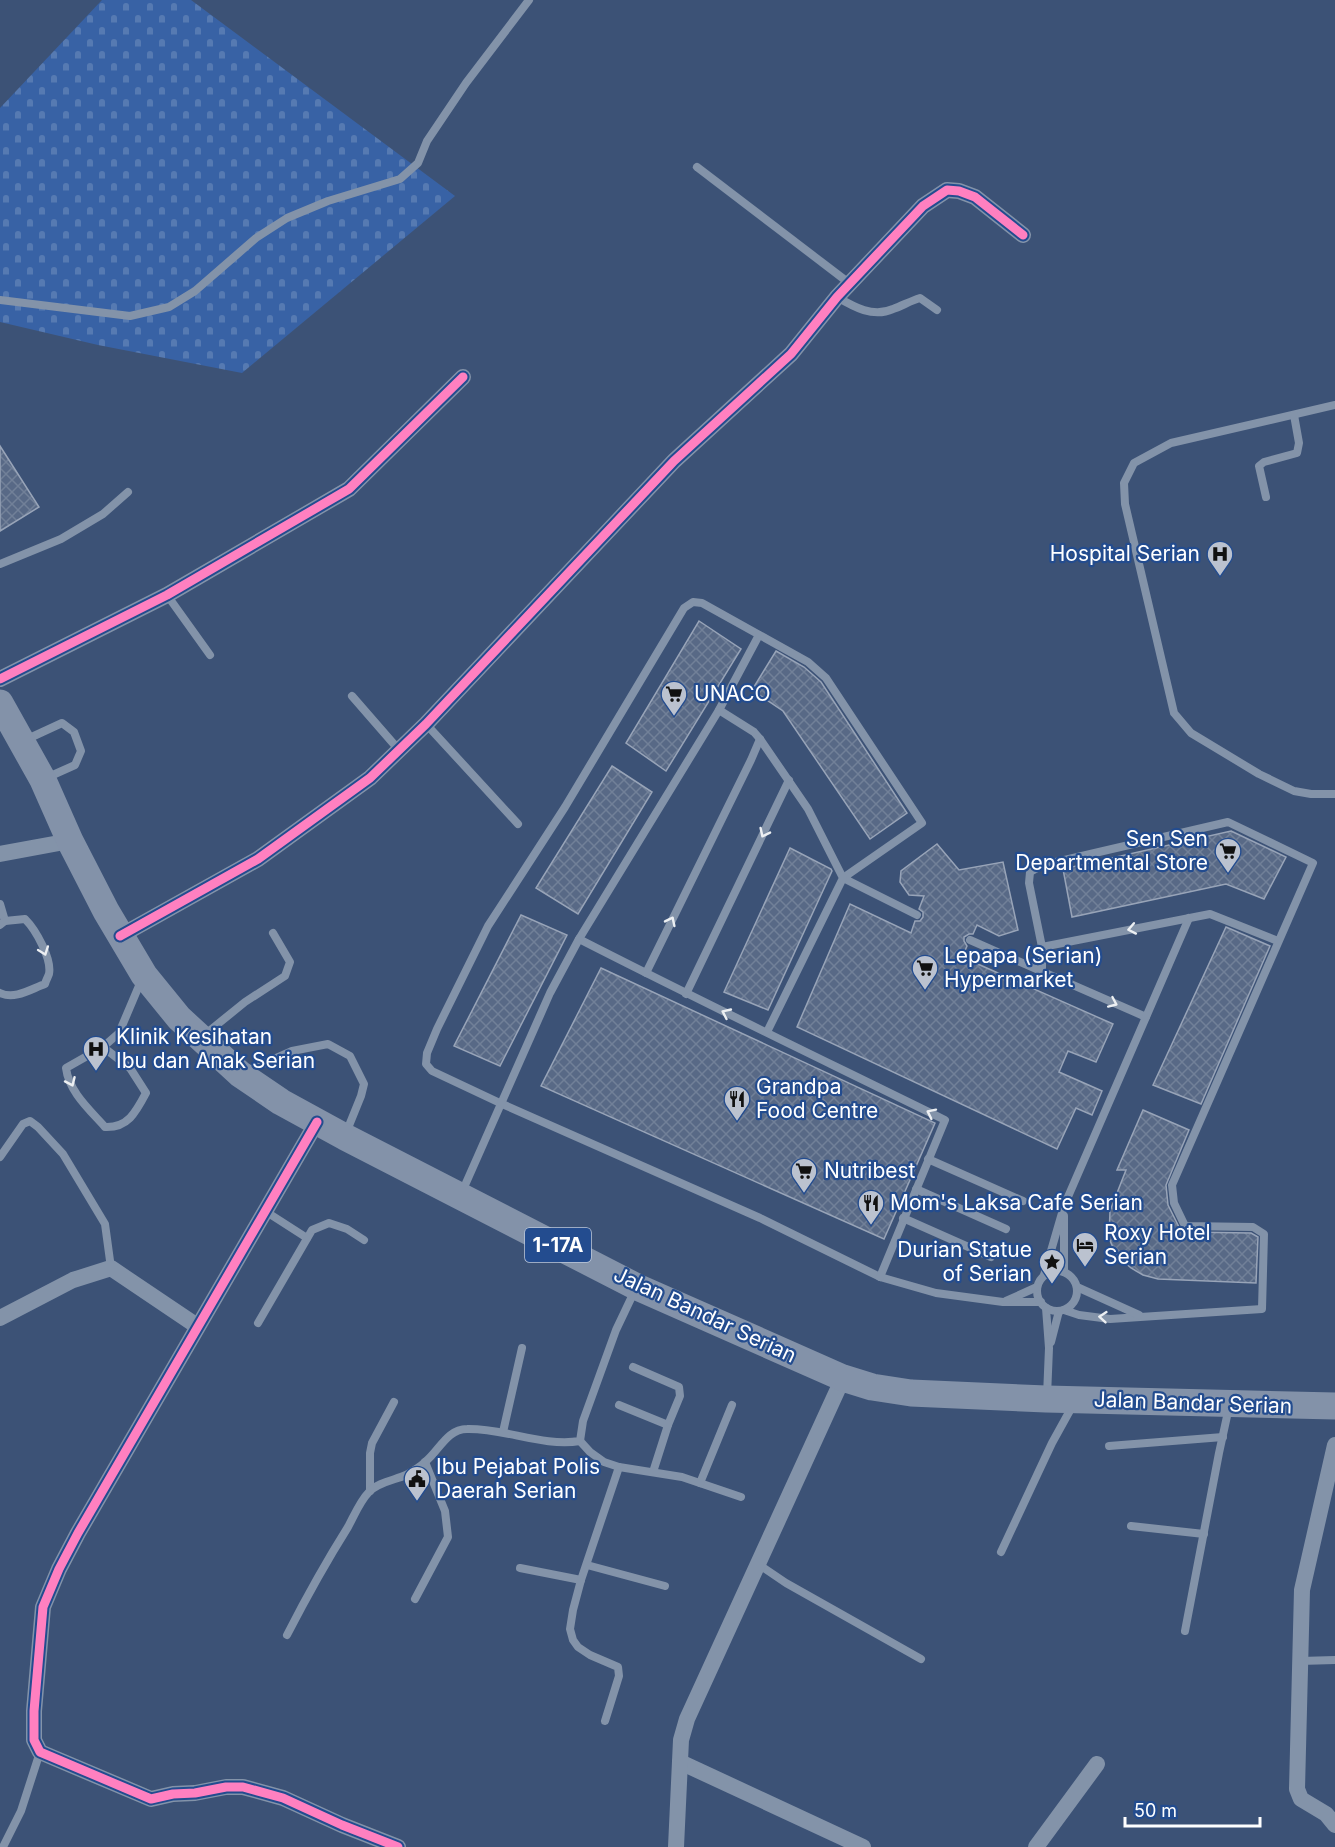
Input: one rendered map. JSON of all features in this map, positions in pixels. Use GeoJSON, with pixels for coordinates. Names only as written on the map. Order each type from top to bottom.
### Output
{"type":"FeatureCollection","features":[{"type":"Feature","properties":{"kind":"main road","name":"Jalan Bandar Serian"},"geometry":{"type":"LineString","coordinates":[[0,703],[43,780],[70,841],[120,936],[144,975],[179,1018],[240,1074],[280,1101],[345,1137],[637,1287],[843,1378],[872,1387],[912,1393],[1046,1399],[1335,1406]]}},
{"type":"Feature","properties":{"kind":"street"},"geometry":{"type":"LineString","coordinates":[[120,936],[258,859],[370,778],[426,724],[675,461],[791,354],[849,283],[923,206],[947,190],[959,191],[975,197],[1023,235]]}},
{"type":"Feature","properties":{"kind":"street"},"geometry":{"type":"LineString","coordinates":[[0,679],[168,596],[349,489],[463,377]]}},
{"type":"Feature","properties":{"kind":"street"},"geometry":{"type":"LineString","coordinates":[[2,852],[70,841]]}},
{"type":"Feature","properties":{"kind":"street"},"geometry":{"type":"LineString","coordinates":[[317,1122],[197,1326],[59,1569],[43,1607],[34,1712],[34,1740],[40,1752],[151,1799],[226,1787],[243,1787],[284,1798],[342,1825],[398,1847]]}},
{"type":"Feature","properties":{"kind":"street"},"geometry":{"type":"LineString","coordinates":[[0,1318],[73,1280],[111,1268],[197,1326]]}},
{"type":"Feature","properties":{"kind":"street"},"geometry":{"type":"LineString","coordinates":[[676,1847],[681,1740],[687,1719],[843,1378]]}},
{"type":"Feature","properties":{"kind":"street"},"geometry":{"type":"LineString","coordinates":[[1335,1445],[1302,1590],[1298,1794],[1301,1799],[1326,1814],[1335,1825]]}},
{"type":"Feature","properties":{"kind":"street"},"geometry":{"type":"LineString","coordinates":[[680,1762],[863,1847]]}},
{"type":"Feature","properties":{"kind":"street"},"geometry":{"type":"LineString","coordinates":[[1039,1846],[1097,1764]]}},
{"type":"Feature","properties":{"kind":"lane"},"geometry":{"type":"LineString","coordinates":[[0,300],[130,316],[169,307],[195,291],[256,238],[286,218],[328,201],[400,179],[418,163],[427,141],[466,83],[529,0]]}},
{"type":"Feature","properties":{"kind":"lane"},"geometry":{"type":"LineString","coordinates":[[697,166],[849,283]]}},
{"type":"Feature","properties":{"kind":"lane"},"geometry":{"type":"LineString","coordinates":[[837,297],[857,309],[878,312],[891,310],[920,298],[937,310]]}},
{"type":"Feature","properties":{"kind":"lane"},"geometry":{"type":"LineString","coordinates":[[1335,405],[1171,443],[1134,463],[1124,483],[1125,504],[1174,713],[1191,733],[1259,774],[1294,790],[1311,794],[1335,794]]}},
{"type":"Feature","properties":{"kind":"lane"},"geometry":{"type":"LineString","coordinates":[[1266,497],[1259,466],[1264,462],[1297,453],[1299,443],[1294,414]]}},
{"type":"Feature","properties":{"kind":"lane"},"geometry":{"type":"LineString","coordinates":[[0,564],[61,539],[103,514],[128,492]]}},
{"type":"Feature","properties":{"kind":"lane"},"geometry":{"type":"LineString","coordinates":[[168,596],[210,655]]}},
{"type":"Feature","properties":{"kind":"lane"},"geometry":{"type":"LineString","coordinates":[[767,1032],[843,878],[922,823],[826,678],[808,662],[702,603],[693,602],[684,608],[565,807],[488,926],[437,1029],[427,1053],[426,1064],[432,1071],[500,1103],[760,1218],[880,1276],[936,1293],[1043,1305]]}},
{"type":"Feature","properties":{"kind":"lane"},"geometry":{"type":"LineString","coordinates":[[460,1195],[550,993],[579,939],[719,710],[759,635]]}},
{"type":"Feature","properties":{"kind":"lane"},"geometry":{"type":"LineString","coordinates":[[352,696],[399,750]]}},
{"type":"Feature","properties":{"kind":"lane"},"geometry":{"type":"LineString","coordinates":[[719,710],[754,732],[760,739],[808,809],[843,878],[917,915]]}},
{"type":"Feature","properties":{"kind":"lane"},"geometry":{"type":"LineString","coordinates":[[21,741],[62,723],[74,732],[81,751],[75,765],[43,780]]}},
{"type":"Feature","properties":{"kind":"lane"},"geometry":{"type":"LineString","coordinates":[[426,724],[518,824]]}},
{"type":"Feature","properties":{"kind":"lane"},"geometry":{"type":"LineString","coordinates":[[645,973],[760,739]]}},
{"type":"Feature","properties":{"kind":"lane"},"geometry":{"type":"LineString","coordinates":[[686,994],[789,780]]}},
{"type":"Feature","properties":{"kind":"lane"},"geometry":{"type":"LineString","coordinates":[[1042,971],[1042,947],[1029,883],[1030,872],[1043,865],[1228,822],[1312,863],[1172,1185],[1174,1203],[1185,1226],[1252,1227],[1264,1234],[1262,1309],[1110,1319],[1050,1310],[1037,1298],[1037,1287],[1044,1275],[1064,1206],[1190,918]]}},
{"type":"Feature","properties":{"kind":"lane"},"geometry":{"type":"LineString","coordinates":[[0,904],[2,923],[25,919],[30,924],[45,950],[50,973],[45,984],[16,995],[0,993]]}},
{"type":"Feature","properties":{"kind":"lane"},"geometry":{"type":"LineString","coordinates":[[1042,947],[1210,914],[1278,941]]}},
{"type":"Feature","properties":{"kind":"lane"},"geometry":{"type":"LineString","coordinates":[[200,1039],[245,1002],[285,976],[290,962],[273,933]]}},
{"type":"Feature","properties":{"kind":"lane"},"geometry":{"type":"LineString","coordinates":[[579,939],[686,994],[945,1120],[880,1276]]}},
{"type":"Feature","properties":{"kind":"lane"},"geometry":{"type":"LineString","coordinates":[[970,940],[1146,1017]]}},
{"type":"Feature","properties":{"kind":"lane"},"geometry":{"type":"LineString","coordinates":[[103,1047],[130,1068],[146,1093],[135,1114],[116,1128],[105,1127],[78,1096],[67,1080],[66,1068],[103,1047],[119,1032],[144,975]]}},
{"type":"Feature","properties":{"kind":"lane"},"geometry":{"type":"LineString","coordinates":[[240,1074],[292,1051],[328,1044],[350,1056],[364,1084],[362,1096],[345,1137]]}},
{"type":"Feature","properties":{"kind":"lane"},"geometry":{"type":"LineString","coordinates":[[0,1156],[23,1124],[30,1121],[38,1127],[63,1154],[105,1224],[111,1268]]}},
{"type":"Feature","properties":{"kind":"lane"},"geometry":{"type":"LineString","coordinates":[[928,1159],[1023,1201]]}},
{"type":"Feature","properties":{"kind":"lane"},"geometry":{"type":"LineString","coordinates":[[916,1189],[1006,1229]]}},
{"type":"Feature","properties":{"kind":"lane"},"geometry":{"type":"LineString","coordinates":[[1064,1206],[1064,1271]]}},
{"type":"Feature","properties":{"kind":"lane"},"geometry":{"type":"LineString","coordinates":[[265,1211],[307,1238]]}},
{"type":"Feature","properties":{"kind":"lane"},"geometry":{"type":"LineString","coordinates":[[903,1218],[991,1257]]}},
{"type":"Feature","properties":{"kind":"lane"},"geometry":{"type":"LineString","coordinates":[[258,1323],[312,1230],[329,1223],[347,1229],[364,1240]]}},
{"type":"Feature","properties":{"kind":"lane"},"geometry":{"type":"LineString","coordinates":[[1044,1275],[1053,1270],[1064,1271],[1075,1280],[1077,1287],[1075,1301],[1062,1310],[1049,1348]]}},
{"type":"Feature","properties":{"kind":"lane"},"geometry":{"type":"LineString","coordinates":[[580,1441],[583,1421],[612,1340],[637,1287]]}},
{"type":"Feature","properties":{"kind":"lane"},"geometry":{"type":"LineString","coordinates":[[1003,1302],[1037,1287]]}},
{"type":"Feature","properties":{"kind":"lane"},"geometry":{"type":"LineString","coordinates":[[1077,1287],[1142,1317]]}},
{"type":"Feature","properties":{"kind":"lane"},"geometry":{"type":"LineString","coordinates":[[1043,1305],[1049,1348],[1046,1399]]}},
{"type":"Feature","properties":{"kind":"lane"},"geometry":{"type":"LineString","coordinates":[[503,1432],[522,1348]]}},
{"type":"Feature","properties":{"kind":"lane"},"geometry":{"type":"LineString","coordinates":[[633,1367],[679,1387],[680,1396],[653,1472]]}},
{"type":"Feature","properties":{"kind":"lane"},"geometry":{"type":"LineString","coordinates":[[1001,1552],[1052,1443],[1076,1399]]}},
{"type":"Feature","properties":{"kind":"lane"},"geometry":{"type":"LineString","coordinates":[[370,1491],[372,1443],[394,1402]]}},
{"type":"Feature","properties":{"kind":"lane"},"geometry":{"type":"LineString","coordinates":[[1185,1631],[1230,1404]]}},
{"type":"Feature","properties":{"kind":"lane"},"geometry":{"type":"LineString","coordinates":[[619,1405],[668,1425]]}},
{"type":"Feature","properties":{"kind":"lane"},"geometry":{"type":"LineString","coordinates":[[700,1483],[732,1406]]}},
{"type":"Feature","properties":{"kind":"lane"},"geometry":{"type":"LineString","coordinates":[[287,1635],[320,1573],[370,1491],[385,1482],[408,1474],[425,1462],[449,1436],[465,1428],[503,1432],[541,1441],[564,1443],[580,1441]]}},
{"type":"Feature","properties":{"kind":"lane"},"geometry":{"type":"LineString","coordinates":[[1109,1446],[1223,1437]]}},
{"type":"Feature","properties":{"kind":"lane"},"geometry":{"type":"LineString","coordinates":[[580,1441],[604,1462],[619,1467],[682,1477],[741,1497]]}},
{"type":"Feature","properties":{"kind":"lane"},"geometry":{"type":"LineString","coordinates":[[415,1599],[448,1538],[445,1511],[425,1462]]}},
{"type":"Feature","properties":{"kind":"lane"},"geometry":{"type":"LineString","coordinates":[[605,1721],[619,1676],[618,1667],[578,1647],[570,1629],[581,1580],[619,1467]]}},
{"type":"Feature","properties":{"kind":"lane"},"geometry":{"type":"LineString","coordinates":[[1131,1526],[1204,1534]]}},
{"type":"Feature","properties":{"kind":"lane"},"geometry":{"type":"LineString","coordinates":[[758,1564],[786,1583],[921,1659]]}},
{"type":"Feature","properties":{"kind":"lane"},"geometry":{"type":"LineString","coordinates":[[587,1566],[665,1586]]}},
{"type":"Feature","properties":{"kind":"lane"},"geometry":{"type":"LineString","coordinates":[[520,1568],[581,1580]]}},
{"type":"Feature","properties":{"kind":"lane"},"geometry":{"type":"LineString","coordinates":[[1300,1661],[1335,1660]]}},
{"type":"Feature","properties":{"kind":"lane"},"geometry":{"type":"LineString","coordinates":[[3,1847],[21,1811],[40,1752]]}},
{"type":"Feature","properties":{"kind":"green space"},"geometry":{"type":"Polygon","coordinates":[[[102,0],[191,0],[455,196],[242,373],[98,345],[0,322],[0,108],[102,0]]]}},
{"type":"Feature","properties":{"kind":"building"},"geometry":{"type":"Polygon","coordinates":[[[0,446],[39,507],[0,531],[0,446]]]}},
{"type":"Feature","properties":{"kind":"building"},"geometry":{"type":"Polygon","coordinates":[[[699,621],[741,649],[666,771],[626,743],[699,621]]]}},
{"type":"Feature","properties":{"kind":"building"},"geometry":{"type":"Polygon","coordinates":[[[776,651],[804,667],[821,682],[907,813],[870,839],[783,711],[752,690],[776,651]]]}},
{"type":"Feature","properties":{"kind":"building"},"geometry":{"type":"Polygon","coordinates":[[[612,766],[652,792],[578,914],[536,888],[612,766]]]}},
{"type":"Feature","properties":{"kind":"building"},"geometry":{"type":"Polygon","coordinates":[[[1231,831],[1286,857],[1264,899],[1226,884],[1072,917],[1063,869],[1231,831]]]}},
{"type":"Feature","properties":{"kind":"building","name":"Lepapa (Serian) Hypermarket"},"geometry":{"type":"Polygon","coordinates":[[[937,844],[959,870],[1003,862],[1018,930],[999,936],[977,925],[973,934],[964,937],[967,946],[962,957],[1113,1024],[1096,1062],[1068,1051],[1059,1072],[1102,1091],[1092,1115],[1076,1108],[1057,1149],[797,1027],[850,904],[911,933],[915,921],[920,921],[923,917],[923,912],[919,909],[924,896],[909,895],[900,882],[901,871],[937,844]]]}},
{"type":"Feature","properties":{"kind":"building"},"geometry":{"type":"Polygon","coordinates":[[[790,848],[832,871],[768,1010],[724,992],[790,848]]]}},
{"type":"Feature","properties":{"kind":"building"},"geometry":{"type":"Polygon","coordinates":[[[521,915],[567,935],[500,1066],[454,1046],[521,915]]]}},
{"type":"Feature","properties":{"kind":"building"},"geometry":{"type":"Polygon","coordinates":[[[1226,927],[1270,946],[1201,1104],[1153,1085],[1226,927]]]}},
{"type":"Feature","properties":{"kind":"building"},"geometry":{"type":"Polygon","coordinates":[[[601,968],[935,1123],[884,1239],[541,1086],[601,968]]]}},
{"type":"Feature","properties":{"kind":"building"},"geometry":{"type":"Polygon","coordinates":[[[1143,1110],[1189,1130],[1166,1185],[1168,1205],[1180,1229],[1185,1232],[1251,1233],[1258,1237],[1256,1283],[1158,1279],[1143,1275],[1131,1268],[1114,1250],[1109,1238],[1110,1211],[1126,1170],[1117,1170],[1143,1110]]]}},
{"type":"Feature","properties":{"kind":"cycle path"},"geometry":{"type":"LineString","coordinates":[[120,936],[258,859],[370,778],[426,724],[674,461],[791,354],[837,297],[923,206],[947,190],[959,191],[975,197],[1023,235]]}},
{"type":"Feature","properties":{"kind":"cycle path"},"geometry":{"type":"LineString","coordinates":[[0,679],[167,595],[349,489],[463,377]]}},
{"type":"Feature","properties":{"kind":"cycle path"},"geometry":{"type":"LineString","coordinates":[[317,1122],[59,1569],[43,1607],[34,1711],[34,1740],[40,1752],[151,1799],[226,1787],[243,1787],[283,1798],[398,1847]]}},
{"type":"Feature","properties":{"kind":"place","name":"Hospital Serian"},"geometry":{"type":"Point","coordinates":[1220,577]}},
{"type":"Feature","properties":{"kind":"place","name":"UNACO"},"geometry":{"type":"Point","coordinates":[674,717]}},
{"type":"Feature","properties":{"kind":"place","name":"Sen Sen Departmental Store"},"geometry":{"type":"Point","coordinates":[1228,874]}},
{"type":"Feature","properties":{"kind":"place","name":"Lepapa (Serian) Hypermarket"},"geometry":{"type":"Point","coordinates":[925,991]}},
{"type":"Feature","properties":{"kind":"place","name":"Klinik Kesihatan Ibu dan Anak Serian"},"geometry":{"type":"Point","coordinates":[96,1072]}},
{"type":"Feature","properties":{"kind":"place","name":"Grandpa Food Centre"},"geometry":{"type":"Point","coordinates":[737,1122]}},
{"type":"Feature","properties":{"kind":"place","name":"Nutribest"},"geometry":{"type":"Point","coordinates":[804,1194]}},
{"type":"Feature","properties":{"kind":"place","name":"Mom's Laksa Cafe Serian"},"geometry":{"type":"Point","coordinates":[871,1226]}},
{"type":"Feature","properties":{"kind":"place","name":"Roxy Hotel Serian"},"geometry":{"type":"Point","coordinates":[1085,1268]}},
{"type":"Feature","properties":{"kind":"place","name":"Durian Statue of Serian"},"geometry":{"type":"Point","coordinates":[1052,1285]}},
{"type":"Feature","properties":{"kind":"place","name":"Ibu Pejabat Polis Daerah Serian"},"geometry":{"type":"Point","coordinates":[417,1502]}}]}
